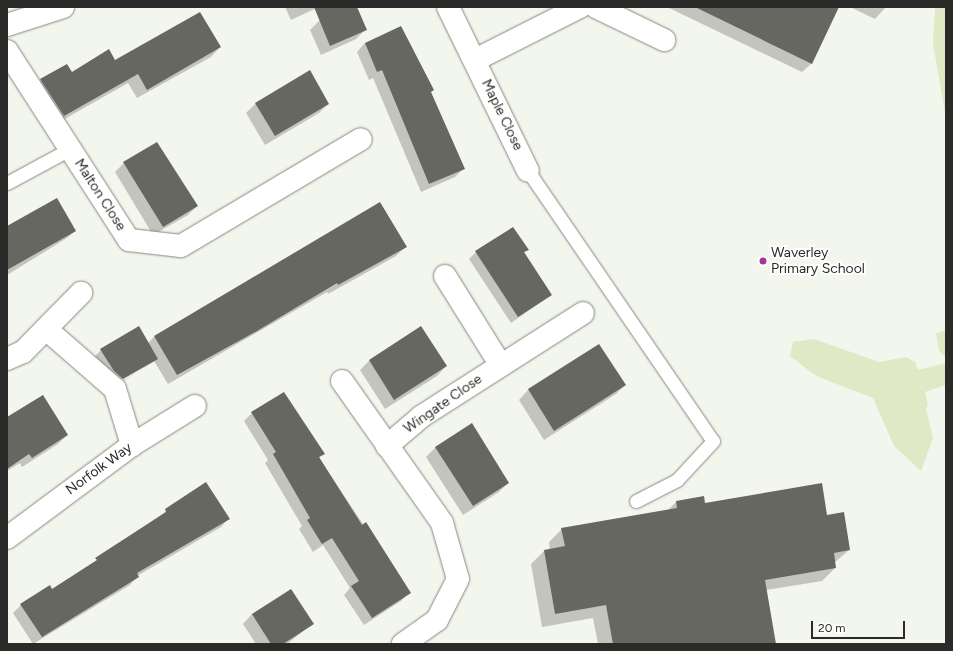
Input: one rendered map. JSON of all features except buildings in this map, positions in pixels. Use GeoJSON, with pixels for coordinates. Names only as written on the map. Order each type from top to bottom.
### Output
{"type":"FeatureCollection","features":[{"type":"Feature","properties":{"kind":"street"},"geometry":{"type":"LineString","coordinates":[[7,25],[63,7]]}},
{"type":"Feature","properties":{"kind":"street","name":"Maple Close"},"geometry":{"type":"LineString","coordinates":[[448,7],[528,171]]}},
{"type":"Feature","properties":{"kind":"street"},"geometry":{"type":"LineString","coordinates":[[475,60],[580,7]]}},
{"type":"Feature","properties":{"kind":"street"},"geometry":{"type":"LineString","coordinates":[[596,7],[664,40]]}},
{"type":"Feature","properties":{"kind":"street","name":"Malton Close"},"geometry":{"type":"LineString","coordinates":[[7,51],[129,240],[181,246],[361,139]]}},
{"type":"Feature","properties":{"kind":"street"},"geometry":{"type":"LineString","coordinates":[[445,276],[500,364]]}},
{"type":"Feature","properties":{"kind":"street"},"geometry":{"type":"LineString","coordinates":[[7,359],[23,352],[81,293]]}},
{"type":"Feature","properties":{"kind":"street","name":"Wingate Close"},"geometry":{"type":"LineString","coordinates":[[387,446],[422,416],[500,364],[583,313]]}},
{"type":"Feature","properties":{"kind":"street"},"geometry":{"type":"LineString","coordinates":[[46,329],[115,389],[132,445]]}},
{"type":"Feature","properties":{"kind":"street"},"geometry":{"type":"LineString","coordinates":[[342,382],[442,523],[458,579],[436,620],[403,644]]}},
{"type":"Feature","properties":{"kind":"street","name":"Norfolk Way"},"geometry":{"type":"LineString","coordinates":[[7,538],[132,445],[195,406]]}},
{"type":"Feature","properties":{"kind":"lane"},"geometry":{"type":"LineString","coordinates":[[7,183],[70,149]]}},
{"type":"Feature","properties":{"kind":"lane"},"geometry":{"type":"LineString","coordinates":[[528,171],[713,440],[677,480],[636,501]]}},
{"type":"Feature","properties":{"kind":"green space"},"geometry":{"type":"Polygon","coordinates":[[[935,7],[946,7],[946,119],[933,43],[935,7]]]}},
{"type":"Feature","properties":{"kind":"green space"},"geometry":{"type":"Polygon","coordinates":[[[946,330],[946,358],[939,351],[936,333],[946,330]]]}},
{"type":"Feature","properties":{"kind":"green space"},"geometry":{"type":"Polygon","coordinates":[[[814,339],[879,362],[906,357],[915,362],[918,370],[946,363],[946,385],[925,392],[928,406],[926,409],[933,438],[921,471],[894,446],[873,398],[816,376],[790,356],[793,342],[814,339]]]}},
{"type":"Feature","properties":{"kind":"place","name":"Waverley Primary School"},"geometry":{"type":"Point","coordinates":[763,261]}}]}
